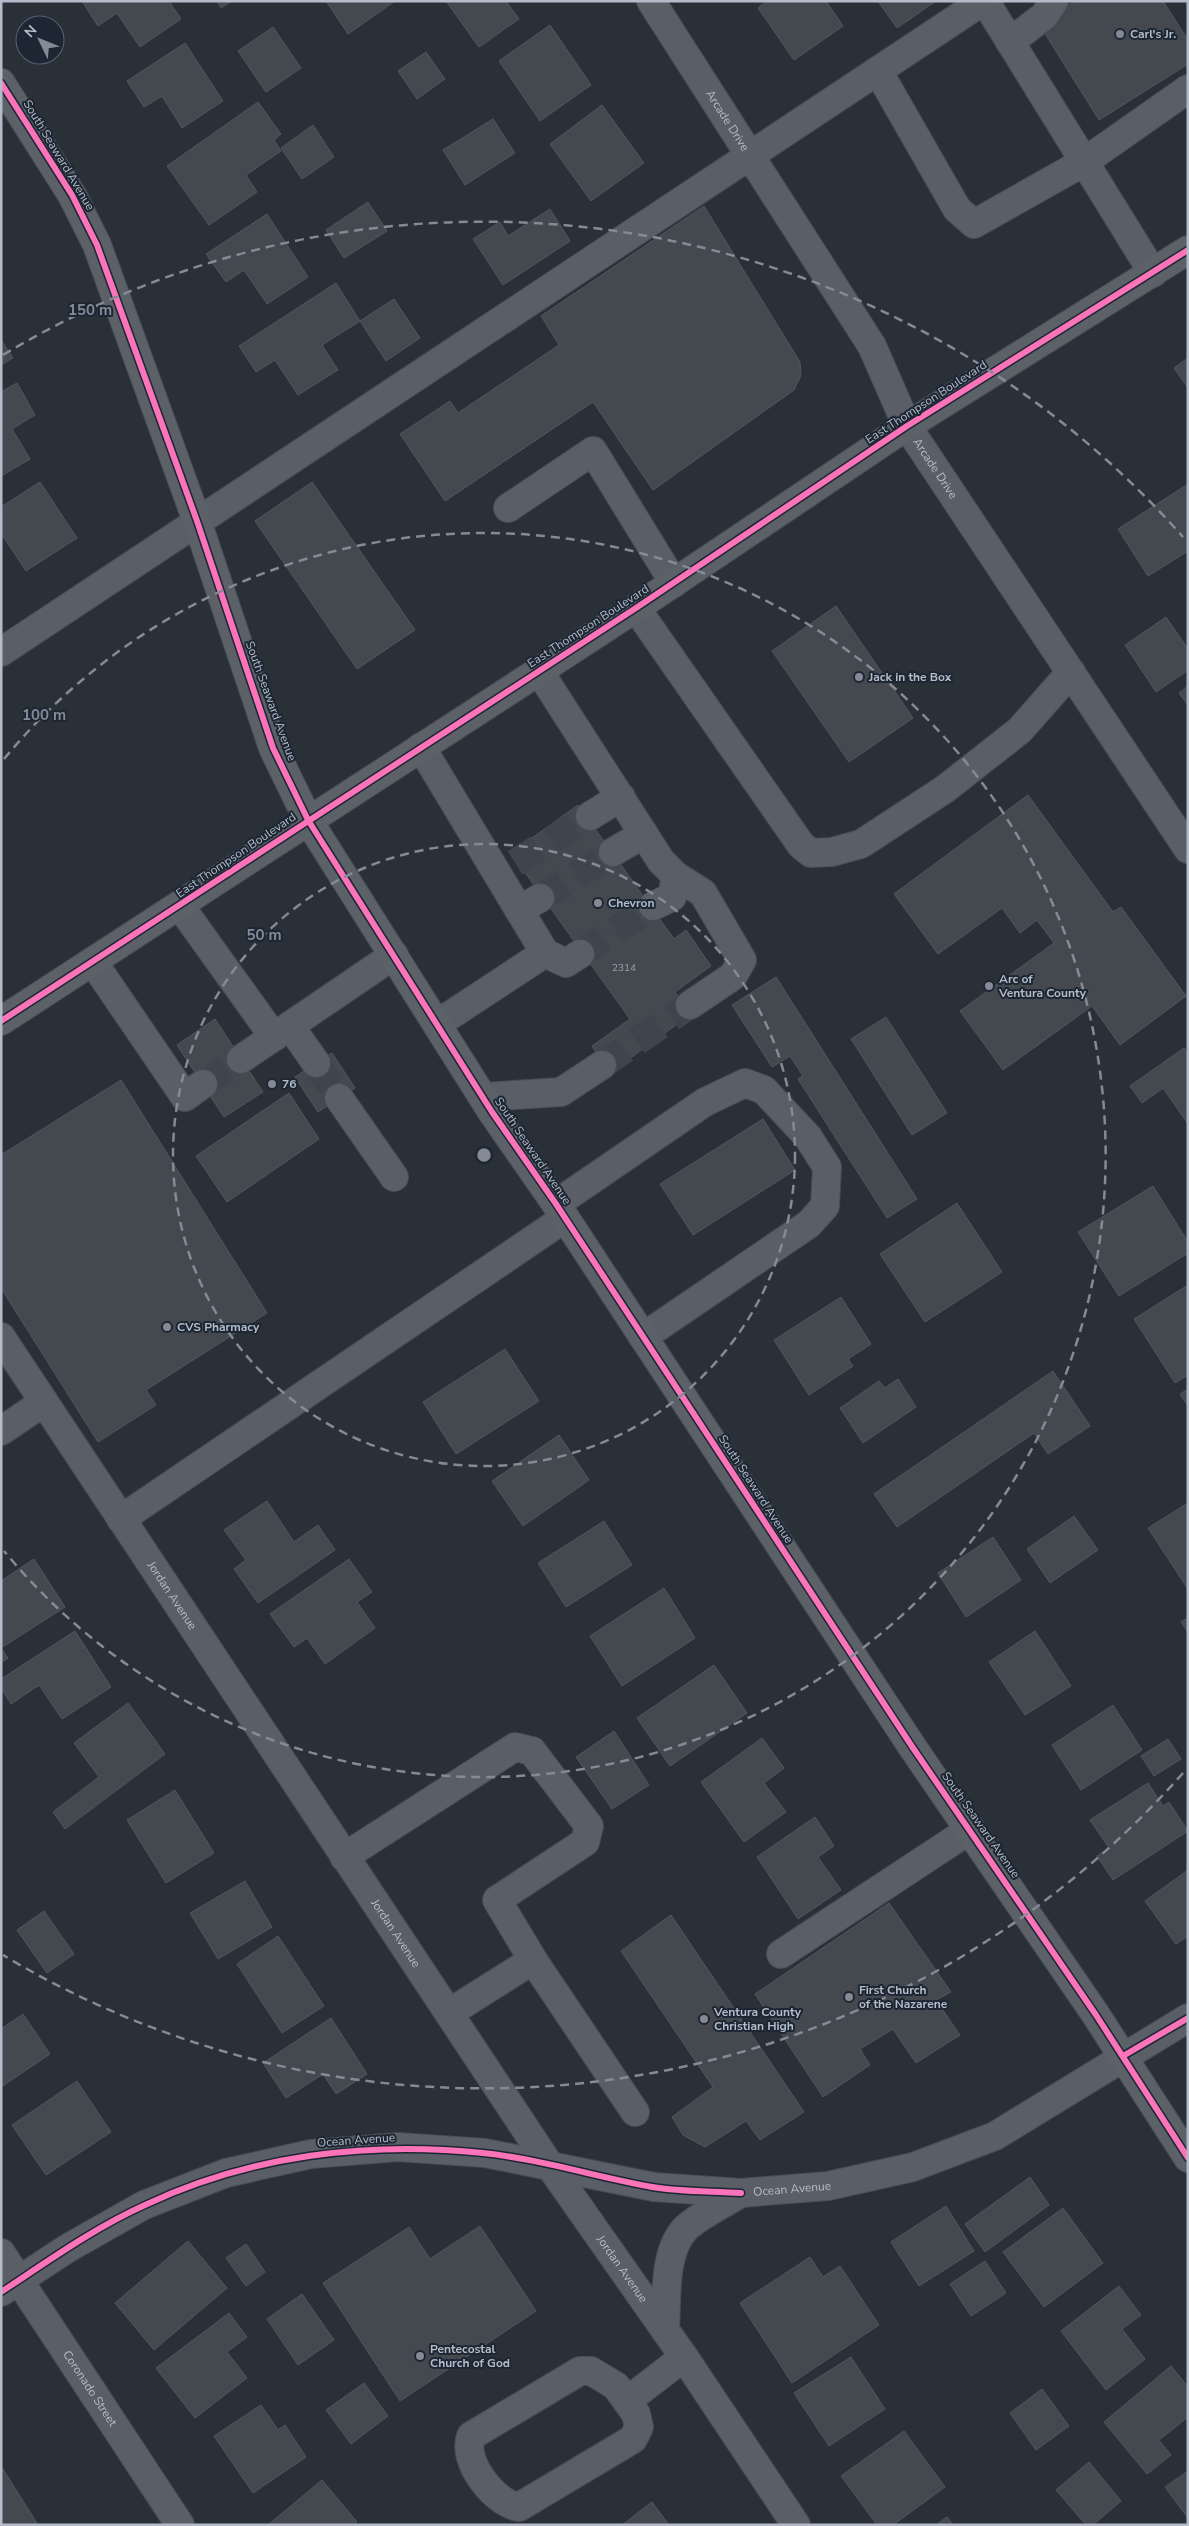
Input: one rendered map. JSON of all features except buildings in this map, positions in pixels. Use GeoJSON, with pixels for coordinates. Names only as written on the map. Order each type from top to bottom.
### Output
{"type":"FeatureCollection","features":[{"type":"Feature","properties":{"kind":"main road","name":"South Seaward Avenue"},"geometry":{"type":"LineString","coordinates":[[1,83],[72,195],[97,246],[197,521],[273,748],[308,820],[483,1097],[561,1211],[908,1740],[971,1829],[1123,2056],[1188,2158]]}},
{"type":"Feature","properties":{"kind":"main road","name":"East Thompson Boulevard"},"geometry":{"type":"LineString","coordinates":[[1,1021],[636,608],[907,426],[1188,251]]}},
{"type":"Feature","properties":{"kind":"street","name":"Arcade Drive"},"geometry":{"type":"LineString","coordinates":[[651,1],[872,346],[907,426],[1188,848]]}},
{"type":"Feature","properties":{"kind":"street"},"geometry":{"type":"LineString","coordinates":[[1,652],[984,1],[1152,273]]}},
{"type":"Feature","properties":{"kind":"street"},"geometry":{"type":"LineString","coordinates":[[1010,42],[1044,16],[1054,1]]}},
{"type":"Feature","properties":{"kind":"street"},"geometry":{"type":"LineString","coordinates":[[878,71],[957,208],[974,224],[1084,162],[1188,89]]}},
{"type":"Feature","properties":{"kind":"street"},"geometry":{"type":"LineString","coordinates":[[508,508],[592,451],[674,583]]}},
{"type":"Feature","properties":{"kind":"street"},"geometry":{"type":"LineString","coordinates":[[636,608],[801,845],[811,853],[832,852],[861,844],[945,789],[1020,730],[1071,672]]}},
{"type":"Feature","properties":{"kind":"street"},"geometry":{"type":"LineString","coordinates":[[539,671],[662,861],[676,876],[704,894],[742,960],[733,976],[690,1005]]}},
{"type":"Feature","properties":{"kind":"street"},"geometry":{"type":"LineString","coordinates":[[421,747],[530,904],[545,953],[566,963],[580,954]]}},
{"type":"Feature","properties":{"kind":"street"},"geometry":{"type":"LineString","coordinates":[[590,816],[621,797]]}},
{"type":"Feature","properties":{"kind":"street"},"geometry":{"type":"LineString","coordinates":[[613,852],[644,834]]}},
{"type":"Feature","properties":{"kind":"street"},"geometry":{"type":"LineString","coordinates":[[652,906],[672,897],[676,876]]}},
{"type":"Feature","properties":{"kind":"street"},"geometry":{"type":"LineString","coordinates":[[180,906],[282,1031],[316,1063]]}},
{"type":"Feature","properties":{"kind":"street"},"geometry":{"type":"LineString","coordinates":[[438,1024],[545,953]]}},
{"type":"Feature","properties":{"kind":"street"},"geometry":{"type":"LineString","coordinates":[[241,1059],[394,955]]}},
{"type":"Feature","properties":{"kind":"street"},"geometry":{"type":"LineString","coordinates":[[93,962],[184,1097],[203,1084]]}},
{"type":"Feature","properties":{"kind":"street"},"geometry":{"type":"LineString","coordinates":[[483,1097],[561,1092],[602,1065]]}},
{"type":"Feature","properties":{"kind":"street"},"geometry":{"type":"LineString","coordinates":[[121,1519],[561,1211],[705,1102],[745,1083],[764,1090],[808,1137],[827,1167],[825,1206],[808,1224],[643,1336]]}},
{"type":"Feature","properties":{"kind":"street"},"geometry":{"type":"LineString","coordinates":[[339,1098],[394,1177]]}},
{"type":"Feature","properties":{"kind":"street","name":"Jordan Avenue"},"geometry":{"type":"LineString","coordinates":[[1,1338],[550,2166],[684,2357],[796,2525]]}},
{"type":"Feature","properties":{"kind":"street"},"geometry":{"type":"LineString","coordinates":[[1,1430],[44,1402]]}},
{"type":"Feature","properties":{"kind":"street"},"geometry":{"type":"LineString","coordinates":[[344,1857],[515,1747],[532,1750],[589,1826],[585,1842],[497,1900],[533,1960],[635,2112]]}},
{"type":"Feature","properties":{"kind":"street"},"geometry":{"type":"LineString","coordinates":[[781,1954],[971,1829]]}},
{"type":"Feature","properties":{"kind":"street"},"geometry":{"type":"LineString","coordinates":[[449,2013],[533,1960]]}},
{"type":"Feature","properties":{"kind":"street","name":"Ocean Avenue"},"geometry":{"type":"LineString","coordinates":[[10,2286],[68,2248],[144,2205],[226,2173],[311,2154],[398,2147],[485,2153],[654,2187],[741,2193],[828,2186],[913,2167],[995,2136],[1188,2018]]}},
{"type":"Feature","properties":{"kind":"street"},"geometry":{"type":"LineString","coordinates":[[665,2330],[670,2266],[675,2243],[686,2228],[741,2193]]}},
{"type":"Feature","properties":{"kind":"street","name":"Coronado Street"},"geometry":{"type":"LineString","coordinates":[[1,2253],[10,2286],[180,2525]]}},
{"type":"Feature","properties":{"kind":"street"},"geometry":{"type":"LineString","coordinates":[[627,2401],[684,2357]]}},
{"type":"Feature","properties":{"kind":"street"},"geometry":{"type":"LineString","coordinates":[[580,2371],[591,2371],[603,2376],[616,2386],[627,2401],[636,2414],[638,2427],[633,2439],[520,2507],[509,2506],[498,2498],[482,2479],[470,2459],[468,2444],[471,2436],[580,2371]]}},
{"type":"Feature","properties":{"kind":"tunnel"},"geometry":{"type":"LineString","coordinates":[[515,863],[590,816]]}},
{"type":"Feature","properties":{"kind":"tunnel"},"geometry":{"type":"LineString","coordinates":[[540,898],[613,852]]}},
{"type":"Feature","properties":{"kind":"tunnel"},"geometry":{"type":"LineString","coordinates":[[580,954],[653,906]]}},
{"type":"Feature","properties":{"kind":"tunnel"},"geometry":{"type":"LineString","coordinates":[[602,1065],[690,1005]]}},
{"type":"Feature","properties":{"kind":"tunnel"},"geometry":{"type":"LineString","coordinates":[[203,1084],[241,1059]]}},
{"type":"Feature","properties":{"kind":"tunnel"},"geometry":{"type":"LineString","coordinates":[[316,1063],[339,1098]]}},
{"type":"Feature","properties":{"kind":"cycle path"},"geometry":{"type":"LineString","coordinates":[[1,83],[72,195],[97,245],[197,521],[273,748],[308,820],[492,1112],[556,1204],[913,1748],[1096,2015],[1188,2158]]}},
{"type":"Feature","properties":{"kind":"cycle path"},"geometry":{"type":"LineString","coordinates":[[1,1021],[636,608],[907,426],[1188,250]]}},
{"type":"Feature","properties":{"kind":"cycle path"},"geometry":{"type":"LineString","coordinates":[[1123,2056],[1188,2018]]}},
{"type":"Feature","properties":{"kind":"cycle path"},"geometry":{"type":"LineString","coordinates":[[1,2292],[89,2234],[145,2205],[185,2188],[226,2174],[268,2163],[311,2156],[353,2151],[397,2149],[483,2153],[526,2159],[663,2189],[741,2193]]}},
{"type":"Feature","properties":{"kind":"place","name":"Carl's Jr."},"geometry":{"type":"Point","coordinates":[1120,34]}},
{"type":"Feature","properties":{"kind":"place","name":"Jack in the Box"},"geometry":{"type":"Point","coordinates":[859,677]}},
{"type":"Feature","properties":{"kind":"place","name":"Chevron"},"geometry":{"type":"Point","coordinates":[598,903]}},
{"type":"Feature","properties":{"kind":"place","name":"Arc of Ventura County"},"geometry":{"type":"Point","coordinates":[989,986]}},
{"type":"Feature","properties":{"kind":"place","name":"76"},"geometry":{"type":"Point","coordinates":[272,1084]}},
{"type":"Feature","properties":{"kind":"place","name":"CVS Pharmacy"},"geometry":{"type":"Point","coordinates":[167,1327]}},
{"type":"Feature","properties":{"kind":"place","name":"First Church of the Nazarene"},"geometry":{"type":"Point","coordinates":[849,1997]}},
{"type":"Feature","properties":{"kind":"place","name":"Ventura County Christian High"},"geometry":{"type":"Point","coordinates":[704,2019]}},
{"type":"Feature","properties":{"kind":"place","name":"Pentecostal Church of God"},"geometry":{"type":"Point","coordinates":[420,2356]}}]}
